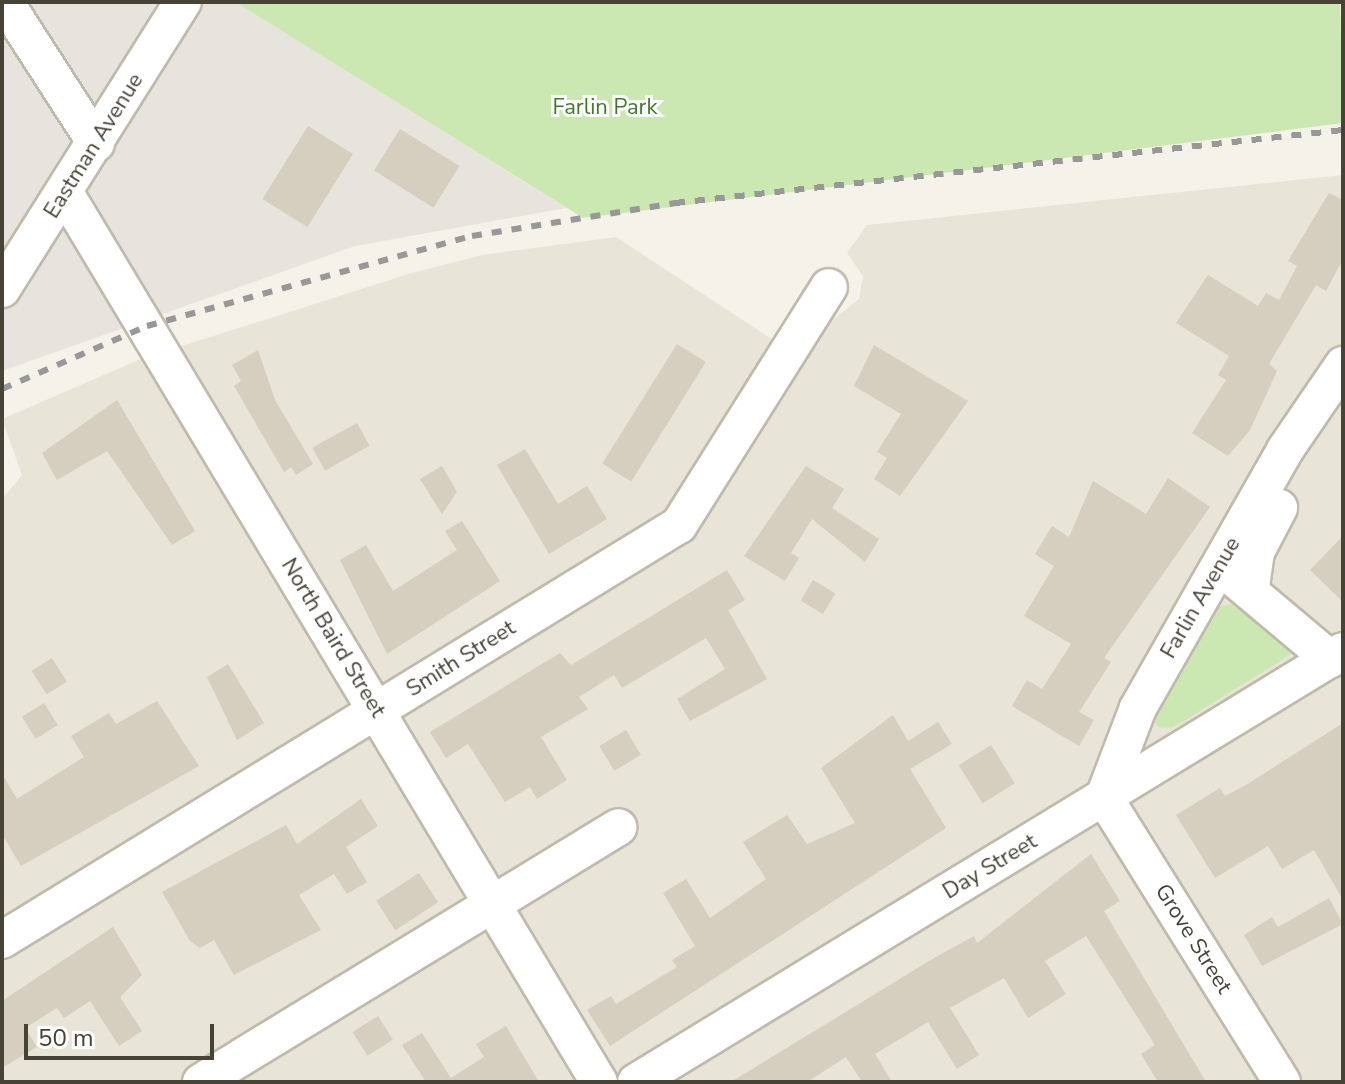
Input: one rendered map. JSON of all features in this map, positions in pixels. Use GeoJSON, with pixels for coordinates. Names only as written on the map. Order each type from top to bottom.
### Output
{"type":"FeatureCollection","features":[{"type":"Feature","properties":{"kind":"street"},"geometry":{"type":"LineString","coordinates":[[5,2],[96,143]]}},
{"type":"Feature","properties":{"kind":"street","name":"Eastman Avenue"},"geometry":{"type":"LineString","coordinates":[[2,289],[183,2]]}},
{"type":"Feature","properties":{"kind":"street","name":"North Baird Street"},"geometry":{"type":"LineString","coordinates":[[65,193],[599,1082]]}},
{"type":"Feature","properties":{"kind":"street","name":"Smith Street"},"geometry":{"type":"LineString","coordinates":[[2,940],[679,525],[829,287]]}},
{"type":"Feature","properties":{"kind":"street","name":"Farlin Avenue"},"geometry":{"type":"LineString","coordinates":[[1104,797],[1138,708],[1217,568],[1343,365]]}},
{"type":"Feature","properties":{"kind":"street","name":"Farlin Avenue"},"geometry":{"type":"LineString","coordinates":[[1251,587],[1256,552],[1304,459],[1317,410]]}},
{"type":"Feature","properties":{"kind":"street"},"geometry":{"type":"LineString","coordinates":[[1217,568],[1251,587],[1336,655]]}},
{"type":"Feature","properties":{"kind":"street","name":"Day Street"},"geometry":{"type":"LineString","coordinates":[[646,1080],[1336,655]]}},
{"type":"Feature","properties":{"kind":"street","name":"Grove Street"},"geometry":{"type":"LineString","coordinates":[[1104,797],[1282,1082]]}},
{"type":"Feature","properties":{"kind":"street"},"geometry":{"type":"LineString","coordinates":[[201,1082],[618,827]]}},
{"type":"Feature","properties":{"kind":"shaded area"},"geometry":{"type":"Polygon","coordinates":[[[2,2],[235,2],[566,208],[355,246],[2,371],[2,2]]]}},
{"type":"Feature","properties":{"kind":"shaded area"},"geometry":{"type":"Polygon","coordinates":[[[1343,175],[1343,1082],[2,1082],[2,499],[22,475],[2,419],[141,359],[412,273],[482,255],[616,237],[802,359],[821,329],[859,299],[863,276],[847,253],[867,225],[1343,175]]]}},
{"type":"Feature","properties":{"kind":"green space","name":"Farlin Park"},"geometry":{"type":"Polygon","coordinates":[[[235,2],[1340,2],[1343,123],[583,218],[235,2]]]}},
{"type":"Feature","properties":{"kind":"green space"},"geometry":{"type":"Polygon","coordinates":[[[1241,602],[1294,649],[1290,655],[1174,727],[1160,728],[1150,717],[1213,608],[1241,602]]]}},
{"type":"Feature","properties":{"kind":"building"},"geometry":{"type":"Polygon","coordinates":[[[308,126],[353,154],[307,227],[262,199],[308,126]]]}},
{"type":"Feature","properties":{"kind":"building"},"geometry":{"type":"Polygon","coordinates":[[[400,129],[459,166],[433,208],[374,171],[400,129]]]}},
{"type":"Feature","properties":{"kind":"building"},"geometry":{"type":"Polygon","coordinates":[[[1329,193],[1343,200],[1343,259],[1326,291],[1316,285],[1269,364],[1277,371],[1250,430],[1228,456],[1192,433],[1226,380],[1218,375],[1229,356],[1176,323],[1208,275],[1258,306],[1266,293],[1279,300],[1297,266],[1288,261],[1329,193]]]}},
{"type":"Feature","properties":{"kind":"building"},"geometry":{"type":"Polygon","coordinates":[[[677,344],[706,362],[631,482],[602,464],[677,344]]]}},
{"type":"Feature","properties":{"kind":"building"},"geometry":{"type":"Polygon","coordinates":[[[874,345],[968,401],[900,496],[874,479],[887,458],[877,452],[901,414],[854,386],[874,345]]]}},
{"type":"Feature","properties":{"kind":"building"},"geometry":{"type":"Polygon","coordinates":[[[258,350],[275,400],[313,464],[296,475],[291,467],[284,472],[234,386],[241,381],[232,365],[258,350]]]}},
{"type":"Feature","properties":{"kind":"building"},"geometry":{"type":"Polygon","coordinates":[[[117,400],[195,531],[172,545],[107,451],[57,480],[42,453],[117,400]]]}},
{"type":"Feature","properties":{"kind":"building"},"geometry":{"type":"Polygon","coordinates":[[[357,423],[370,446],[325,470],[312,448],[357,423]]]}},
{"type":"Feature","properties":{"kind":"building"},"geometry":{"type":"Polygon","coordinates":[[[525,449],[558,504],[587,486],[607,519],[549,554],[497,465],[525,449]]]}},
{"type":"Feature","properties":{"kind":"building"},"geometry":{"type":"Polygon","coordinates":[[[442,466],[457,492],[442,514],[420,479],[442,466]]]}},
{"type":"Feature","properties":{"kind":"building"},"geometry":{"type":"Polygon","coordinates":[[[806,466],[844,489],[832,508],[879,539],[865,562],[812,519],[791,553],[799,558],[785,581],[744,556],[806,466]]]}},
{"type":"Feature","properties":{"kind":"building"},"geometry":{"type":"Polygon","coordinates":[[[1168,478],[1210,507],[1104,658],[1111,662],[1079,712],[1094,720],[1079,746],[1012,706],[1027,680],[1042,689],[1071,644],[1024,616],[1054,566],[1035,554],[1052,526],[1069,537],[1093,481],[1146,514],[1168,478]]]}},
{"type":"Feature","properties":{"kind":"building"},"geometry":{"type":"Polygon","coordinates":[[[462,521],[500,581],[387,654],[340,560],[366,545],[393,591],[457,550],[445,531],[462,521]]]}},
{"type":"Feature","properties":{"kind":"building"},"geometry":{"type":"Polygon","coordinates":[[[1343,536],[1343,602],[1310,570],[1343,536]]]}},
{"type":"Feature","properties":{"kind":"building"},"geometry":{"type":"Polygon","coordinates":[[[727,570],[745,600],[728,610],[767,679],[690,721],[677,699],[725,669],[706,638],[622,688],[614,675],[579,697],[588,709],[541,737],[567,780],[537,799],[530,787],[505,802],[468,744],[446,758],[430,732],[560,653],[571,665],[727,570]]]}},
{"type":"Feature","properties":{"kind":"building"},"geometry":{"type":"Polygon","coordinates":[[[813,580],[835,593],[823,614],[801,601],[813,580]]]}},
{"type":"Feature","properties":{"kind":"building"},"geometry":{"type":"Polygon","coordinates":[[[52,658],[67,682],[46,694],[32,671],[52,658]]]}},
{"type":"Feature","properties":{"kind":"building"},"geometry":{"type":"Polygon","coordinates":[[[228,664],[264,723],[237,740],[207,677],[228,664]]]}},
{"type":"Feature","properties":{"kind":"building"},"geometry":{"type":"Polygon","coordinates":[[[157,701],[199,766],[21,866],[2,834],[2,774],[17,799],[84,757],[71,736],[109,713],[116,724],[157,701]]]}},
{"type":"Feature","properties":{"kind":"building"},"geometry":{"type":"Polygon","coordinates":[[[44,703],[58,725],[36,739],[22,717],[44,703]]]}},
{"type":"Feature","properties":{"kind":"building"},"geometry":{"type":"Polygon","coordinates":[[[893,715],[908,741],[938,722],[952,744],[910,769],[946,828],[610,1046],[587,1010],[611,996],[616,1004],[677,967],[672,960],[695,946],[663,893],[686,879],[710,918],[766,879],[743,842],[787,815],[807,844],[855,823],[821,768],[893,715]]]}},
{"type":"Feature","properties":{"kind":"building"},"geometry":{"type":"Polygon","coordinates":[[[1343,723],[1343,900],[1314,850],[1282,869],[1268,846],[1215,878],[1176,815],[1220,788],[1225,796],[1246,785],[1343,723]]]}},
{"type":"Feature","properties":{"kind":"building"},"geometry":{"type":"Polygon","coordinates":[[[626,730],[641,755],[614,771],[599,746],[626,730]]]}},
{"type":"Feature","properties":{"kind":"building"},"geometry":{"type":"Polygon","coordinates":[[[991,745],[1015,783],[983,803],[959,765],[991,745]]]}},
{"type":"Feature","properties":{"kind":"building"},"geometry":{"type":"Polygon","coordinates":[[[361,799],[378,826],[346,847],[367,882],[347,894],[334,874],[299,895],[321,930],[234,975],[214,940],[200,948],[190,941],[162,892],[286,825],[297,844],[361,799]]]}},
{"type":"Feature","properties":{"kind":"building"},"geometry":{"type":"Polygon","coordinates":[[[1091,854],[1120,901],[1104,911],[1206,1082],[1158,1082],[1141,1054],[1155,1045],[1086,936],[1045,961],[1066,994],[1028,1018],[1004,978],[950,1008],[979,1055],[957,1069],[928,1022],[875,1054],[892,1082],[862,1082],[846,1057],[807,1082],[731,1082],[934,958],[974,936],[977,943],[1091,854]]]}},
{"type":"Feature","properties":{"kind":"building"},"geometry":{"type":"Polygon","coordinates":[[[419,873],[438,902],[395,930],[376,901],[419,873]]]}},
{"type":"Feature","properties":{"kind":"building"},"geometry":{"type":"Polygon","coordinates":[[[1329,898],[1343,924],[1262,966],[1244,935],[1272,917],[1278,927],[1329,898]]]}},
{"type":"Feature","properties":{"kind":"building"},"geometry":{"type":"Polygon","coordinates":[[[113,927],[142,975],[120,997],[142,1031],[119,1046],[90,1001],[64,1018],[57,1008],[25,1028],[37,1047],[2,1068],[2,1001],[113,927]]]}},
{"type":"Feature","properties":{"kind":"building"},"geometry":{"type":"Polygon","coordinates":[[[378,1016],[393,1040],[367,1056],[353,1032],[378,1016]]]}},
{"type":"Feature","properties":{"kind":"building"},"geometry":{"type":"Polygon","coordinates":[[[506,1026],[539,1082],[426,1082],[402,1045],[422,1033],[451,1078],[484,1057],[476,1044],[506,1026]]]}},
{"type":"Feature","properties":{"kind":"railway"},"geometry":{"type":"LineString","coordinates":[[2,389],[147,326],[472,236],[675,203],[1343,130]]}}]}
